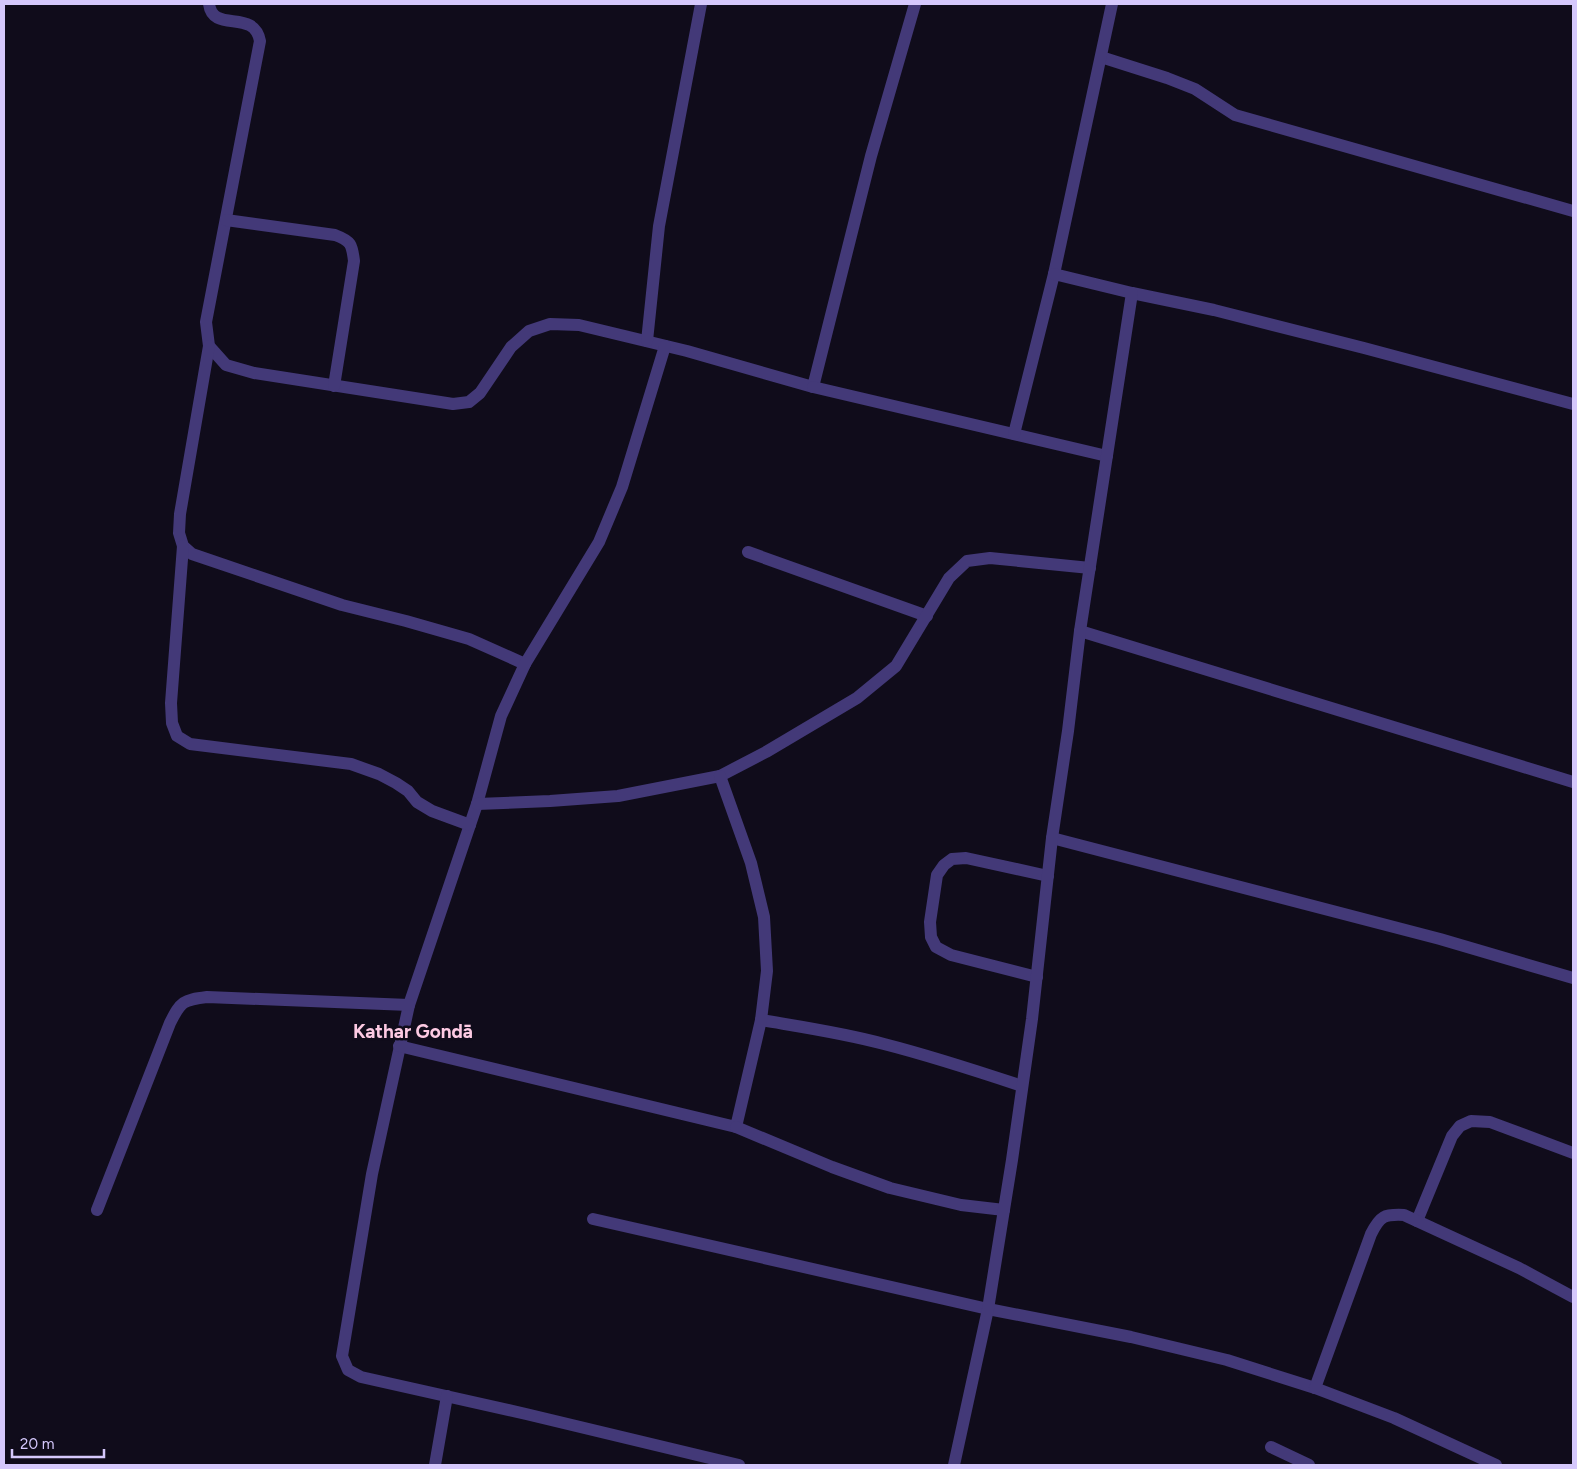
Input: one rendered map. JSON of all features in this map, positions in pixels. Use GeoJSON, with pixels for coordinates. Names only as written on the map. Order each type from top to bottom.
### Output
{"type":"FeatureCollection","features":[{"type":"Feature","properties":{"kind":"street"},"geometry":{"type":"LineString","coordinates":[[209,4],[213,15],[221,19],[254,27],[259,34],[260,41],[206,322],[209,346],[180,514],[178,533],[183,546],[171,703],[172,723],[177,736],[190,744],[351,764],[379,774],[396,783],[408,791],[418,802],[432,810],[470,825]]}},
{"type":"Feature","properties":{"kind":"street"},"geometry":{"type":"LineString","coordinates":[[647,341],[659,226],[701,4]]}},
{"type":"Feature","properties":{"kind":"street"},"geometry":{"type":"LineString","coordinates":[[813,386],[871,156],[915,4]]}},
{"type":"Feature","properties":{"kind":"street"},"geometry":{"type":"LineString","coordinates":[[1014,434],[1054,274],[1112,4]]}},
{"type":"Feature","properties":{"kind":"street"},"geometry":{"type":"LineString","coordinates":[[1101,57],[1195,89],[1236,114],[1573,211]]}},
{"type":"Feature","properties":{"kind":"street"},"geometry":{"type":"LineString","coordinates":[[226,220],[335,235],[347,240],[353,248],[354,261],[334,386]]}},
{"type":"Feature","properties":{"kind":"street"},"geometry":{"type":"LineString","coordinates":[[1054,274],[1214,310],[1573,404]]}},
{"type":"Feature","properties":{"kind":"street"},"geometry":{"type":"LineString","coordinates":[[954,1465],[988,1308],[1004,1210],[1037,977],[1052,838],[1068,731],[1080,631],[1132,293]]}},
{"type":"Feature","properties":{"kind":"street"},"geometry":{"type":"LineString","coordinates":[[209,346],[226,366],[254,373],[453,404],[469,402],[480,393],[511,347],[529,331],[550,324],[579,325],[647,341],[813,386],[1107,456]]}},
{"type":"Feature","properties":{"kind":"street"},"geometry":{"type":"LineString","coordinates":[[665,346],[622,487],[602,534],[525,664],[501,716],[477,804],[409,1005],[372,1174],[342,1356],[348,1370],[361,1377],[739,1465]]}},
{"type":"Feature","properties":{"kind":"street"},"geometry":{"type":"LineString","coordinates":[[183,546],[192,554],[342,605],[469,639],[525,664]]}},
{"type":"Feature","properties":{"kind":"street"},"geometry":{"type":"LineString","coordinates":[[748,552],[927,616]]}},
{"type":"Feature","properties":{"kind":"street"},"geometry":{"type":"LineString","coordinates":[[477,804],[618,796],[720,776],[766,752],[857,698],[896,666],[949,578],[967,560],[990,558],[1090,568]]}},
{"type":"Feature","properties":{"kind":"street"},"geometry":{"type":"LineString","coordinates":[[1080,631],[1573,782]]}},
{"type":"Feature","properties":{"kind":"street"},"geometry":{"type":"LineString","coordinates":[[720,776],[751,864],[764,917],[767,971],[761,1020],[736,1127]]}},
{"type":"Feature","properties":{"kind":"street"},"geometry":{"type":"LineString","coordinates":[[1052,838],[1440,939],[1573,978]]}},
{"type":"Feature","properties":{"kind":"street"},"geometry":{"type":"LineString","coordinates":[[1037,977],[951,955],[936,947],[931,937],[930,922],[937,876],[944,865],[952,859],[966,858],[1048,876]]}},
{"type":"Feature","properties":{"kind":"street"},"geometry":{"type":"LineString","coordinates":[[97,1210],[170,1023],[178,1007],[187,1000],[207,997],[409,1005]]}},
{"type":"Feature","properties":{"kind":"street"},"geometry":{"type":"LineString","coordinates":[[761,1020],[883,1043],[951,1062],[1022,1086]]}},
{"type":"Feature","properties":{"kind":"street"},"geometry":{"type":"LineString","coordinates":[[399,1046],[736,1127],[832,1167],[890,1188],[961,1205],[1004,1210]]}},
{"type":"Feature","properties":{"kind":"street"},"geometry":{"type":"LineString","coordinates":[[1416,1221],[1452,1136],[1460,1126],[1471,1121],[1490,1122],[1573,1153]]}},
{"type":"Feature","properties":{"kind":"street"},"geometry":{"type":"LineString","coordinates":[[1315,1388],[1377,1221],[1388,1214],[1404,1216],[1416,1221],[1519,1268],[1573,1297]]}},
{"type":"Feature","properties":{"kind":"street"},"geometry":{"type":"LineString","coordinates":[[593,1219],[1227,1360],[1315,1388],[1394,1418],[1496,1465]]}},
{"type":"Feature","properties":{"kind":"street"},"geometry":{"type":"LineString","coordinates":[[435,1465],[448,1396]]}},
{"type":"Feature","properties":{"kind":"street"},"geometry":{"type":"LineString","coordinates":[[1271,1447],[1309,1465]]}},
{"type":"Feature","properties":{"kind":"district","name":"Kathar Gondā"},"geometry":{"type":"Point","coordinates":[413,1031]}}]}
